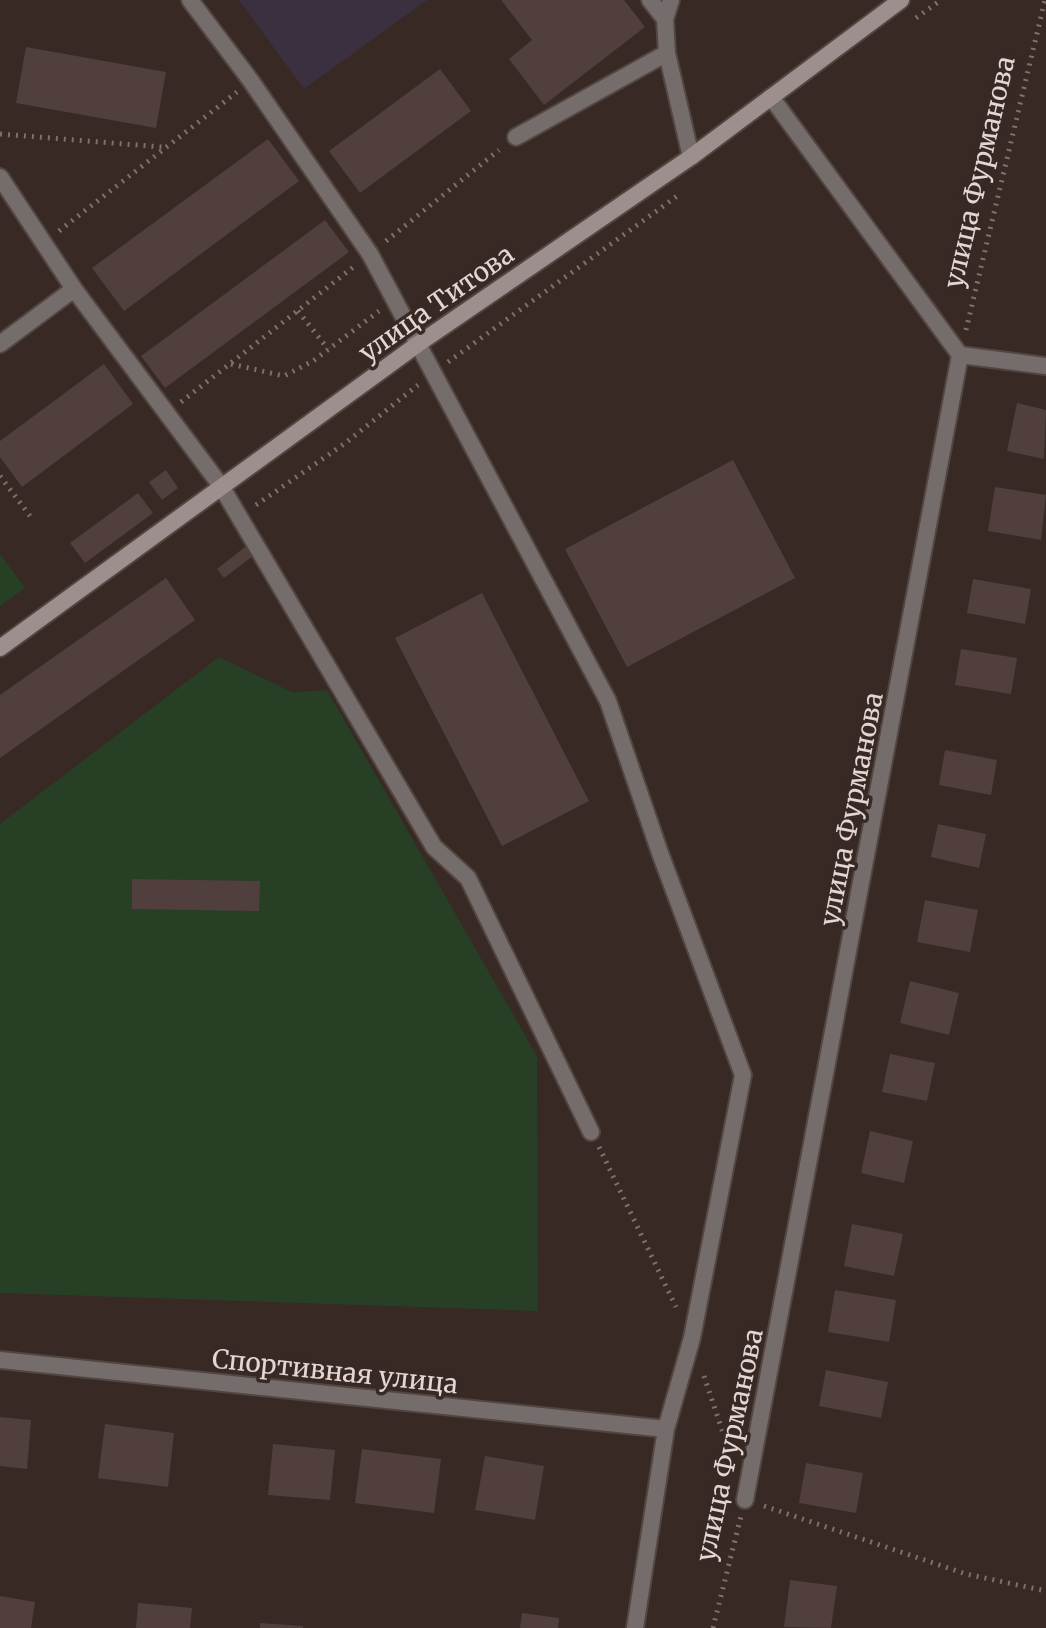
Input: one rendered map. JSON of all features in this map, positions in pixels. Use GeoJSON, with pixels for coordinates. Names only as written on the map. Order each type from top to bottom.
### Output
{"type":"FeatureCollection","features":[{"type":"Feature","properties":{"kind":"street"},"geometry":{"type":"LineString","coordinates":[[190,0],[251,81],[370,254],[608,701],[660,853],[743,1075],[692,1338],[666,1429],[635,1628]]}},
{"type":"Feature","properties":{"kind":"street"},"geometry":{"type":"LineString","coordinates":[[650,0],[665,19]]}},
{"type":"Feature","properties":{"kind":"street"},"geometry":{"type":"LineString","coordinates":[[671,0],[665,19],[667,53],[691,157]]}},
{"type":"Feature","properties":{"kind":"street","name":"улица Титова"},"geometry":{"type":"LineString","coordinates":[[0,648],[418,344],[691,157],[901,0]]}},
{"type":"Feature","properties":{"kind":"street"},"geometry":{"type":"LineString","coordinates":[[516,137],[667,53]]}},
{"type":"Feature","properties":{"kind":"street"},"geometry":{"type":"LineString","coordinates":[[771,97],[960,355],[1046,366]]}},
{"type":"Feature","properties":{"kind":"street"},"geometry":{"type":"LineString","coordinates":[[0,177],[74,289],[221,486],[434,847],[468,878],[591,1132]]}},
{"type":"Feature","properties":{"kind":"street"},"geometry":{"type":"LineString","coordinates":[[0,344],[74,289]]}},
{"type":"Feature","properties":{"kind":"street","name":"улица Фурманова"},"geometry":{"type":"LineString","coordinates":[[745,1500],[960,355]]}},
{"type":"Feature","properties":{"kind":"street","name":"Спортивная улица"},"geometry":{"type":"LineString","coordinates":[[0,1360],[666,1429]]}},
{"type":"Feature","properties":{"kind":"path","name":"улица Фурманова"},"geometry":{"type":"LineString","coordinates":[[960,355],[1045,0]]}},
{"type":"Feature","properties":{"kind":"path"},"geometry":{"type":"LineString","coordinates":[[42,244],[251,81]]}},
{"type":"Feature","properties":{"kind":"path"},"geometry":{"type":"LineString","coordinates":[[0,134],[163,147]]}},
{"type":"Feature","properties":{"kind":"path"},"geometry":{"type":"LineString","coordinates":[[180,402],[516,137]]}},
{"type":"Feature","properties":{"kind":"path"},"geometry":{"type":"LineString","coordinates":[[239,517],[344,444],[433,373],[658,210]]}},
{"type":"Feature","properties":{"kind":"path"},"geometry":{"type":"LineString","coordinates":[[230,363],[284,376],[328,349],[394,299]]}},
{"type":"Feature","properties":{"kind":"path"},"geometry":{"type":"LineString","coordinates":[[298,311],[328,349]]}},
{"type":"Feature","properties":{"kind":"path"},"geometry":{"type":"LineString","coordinates":[[0,476],[30,516]]}},
{"type":"Feature","properties":{"kind":"path"},"geometry":{"type":"LineString","coordinates":[[745,1500],[966,1574],[1046,1591]]}},
{"type":"Feature","properties":{"kind":"path","name":"улица Фурманова"},"geometry":{"type":"LineString","coordinates":[[713,1628],[745,1500]]}},
{"type":"Feature","properties":{"kind":"shaded area"},"geometry":{"type":"Polygon","coordinates":[[[239,0],[427,0],[304,89],[239,0]]]}},
{"type":"Feature","properties":{"kind":"green space"},"geometry":{"type":"Polygon","coordinates":[[[0,554],[25,588],[0,606],[0,554]]]}},
{"type":"Feature","properties":{"kind":"green space"},"geometry":{"type":"Polygon","coordinates":[[[219,657],[292,692],[327,690],[537,1056],[538,1311],[0,1293],[0,824],[219,657]]]}},
{"type":"Feature","properties":{"kind":"building"},"geometry":{"type":"Polygon","coordinates":[[[501,0],[624,0],[645,27],[544,105],[509,59],[532,40],[501,0]]]}},
{"type":"Feature","properties":{"kind":"building"},"geometry":{"type":"Polygon","coordinates":[[[26,47],[166,72],[156,128],[16,103],[26,47]]]}},
{"type":"Feature","properties":{"kind":"building"},"geometry":{"type":"Polygon","coordinates":[[[440,69],[471,111],[360,193],[329,151],[440,69]]]}},
{"type":"Feature","properties":{"kind":"building"},"geometry":{"type":"Polygon","coordinates":[[[268,139],[299,181],[124,311],[92,268],[268,139]]]}},
{"type":"Feature","properties":{"kind":"building"},"geometry":{"type":"Polygon","coordinates":[[[325,220],[349,252],[165,388],[141,356],[325,220]]]}},
{"type":"Feature","properties":{"kind":"building"},"geometry":{"type":"Polygon","coordinates":[[[104,364],[133,404],[22,487],[0,457],[0,441],[104,364]]]}},
{"type":"Feature","properties":{"kind":"building"},"geometry":{"type":"Polygon","coordinates":[[[1017,403],[1046,410],[1044,459],[1007,451],[1017,403]]]}},
{"type":"Feature","properties":{"kind":"building"},"geometry":{"type":"Polygon","coordinates":[[[733,460],[795,578],[627,667],[565,549],[733,460]]]}},
{"type":"Feature","properties":{"kind":"building"},"geometry":{"type":"Polygon","coordinates":[[[166,470],[178,488],[162,500],[149,482],[166,470]]]}},
{"type":"Feature","properties":{"kind":"building"},"geometry":{"type":"Polygon","coordinates":[[[995,487],[1046,495],[1041,540],[988,531],[995,487]]]}},
{"type":"Feature","properties":{"kind":"building"},"geometry":{"type":"Polygon","coordinates":[[[138,493],[153,513],[85,563],[70,543],[138,493]]]}},
{"type":"Feature","properties":{"kind":"building"},"geometry":{"type":"Polygon","coordinates":[[[250,543],[257,553],[224,578],[217,569],[250,543]]]}},
{"type":"Feature","properties":{"kind":"building"},"geometry":{"type":"Polygon","coordinates":[[[166,578],[195,620],[0,758],[0,695],[166,578]]]}},
{"type":"Feature","properties":{"kind":"building"},"geometry":{"type":"Polygon","coordinates":[[[973,579],[1031,589],[1025,624],[967,613],[973,579]]]}},
{"type":"Feature","properties":{"kind":"building"},"geometry":{"type":"Polygon","coordinates":[[[482,593],[589,801],[502,846],[395,638],[482,593]]]}},
{"type":"Feature","properties":{"kind":"building"},"geometry":{"type":"Polygon","coordinates":[[[961,649],[1017,658],[1011,694],[955,685],[961,649]]]}},
{"type":"Feature","properties":{"kind":"building"},"geometry":{"type":"Polygon","coordinates":[[[945,750],[997,760],[991,795],[939,785],[945,750]]]}},
{"type":"Feature","properties":{"kind":"building"},"geometry":{"type":"Polygon","coordinates":[[[938,824],[986,834],[979,868],[931,857],[938,824]]]}},
{"type":"Feature","properties":{"kind":"building"},"geometry":{"type":"Polygon","coordinates":[[[132,879],[260,881],[259,911],[132,909],[132,879]]]}},
{"type":"Feature","properties":{"kind":"building"},"geometry":{"type":"Polygon","coordinates":[[[925,900],[978,910],[970,952],[917,942],[925,900]]]}},
{"type":"Feature","properties":{"kind":"building"},"geometry":{"type":"Polygon","coordinates":[[[910,981],[959,993],[949,1035],[900,1023],[910,981]]]}},
{"type":"Feature","properties":{"kind":"building"},"geometry":{"type":"Polygon","coordinates":[[[890,1054],[935,1063],[927,1101],[882,1092],[890,1054]]]}},
{"type":"Feature","properties":{"kind":"building"},"geometry":{"type":"Polygon","coordinates":[[[870,1131],[913,1141],[904,1183],[861,1173],[870,1131]]]}},
{"type":"Feature","properties":{"kind":"building"},"geometry":{"type":"Polygon","coordinates":[[[852,1224],[903,1234],[894,1276],[844,1266],[852,1224]]]}},
{"type":"Feature","properties":{"kind":"building"},"geometry":{"type":"Polygon","coordinates":[[[835,1290],[896,1300],[889,1342],[828,1332],[835,1290]]]}},
{"type":"Feature","properties":{"kind":"building"},"geometry":{"type":"Polygon","coordinates":[[[826,1370],[888,1382],[881,1418],[819,1406],[826,1370]]]}},
{"type":"Feature","properties":{"kind":"building"},"geometry":{"type":"Polygon","coordinates":[[[0,1417],[31,1420],[27,1469],[0,1466],[0,1417]]]}},
{"type":"Feature","properties":{"kind":"building"},"geometry":{"type":"Polygon","coordinates":[[[105,1424],[174,1433],[168,1487],[98,1478],[105,1424]]]}},
{"type":"Feature","properties":{"kind":"building"},"geometry":{"type":"Polygon","coordinates":[[[273,1444],[335,1450],[330,1500],[268,1495],[273,1444]]]}},
{"type":"Feature","properties":{"kind":"building"},"geometry":{"type":"Polygon","coordinates":[[[362,1449],[441,1459],[434,1513],[355,1503],[362,1449]]]}},
{"type":"Feature","properties":{"kind":"building"},"geometry":{"type":"Polygon","coordinates":[[[485,1456],[544,1466],[535,1520],[475,1510],[485,1456]]]}},
{"type":"Feature","properties":{"kind":"building"},"geometry":{"type":"Polygon","coordinates":[[[806,1463],[863,1473],[856,1513],[799,1503],[806,1463]]]}},
{"type":"Feature","properties":{"kind":"building"},"geometry":{"type":"Polygon","coordinates":[[[790,1580],[837,1586],[831,1628],[784,1627],[790,1580]]]}},
{"type":"Feature","properties":{"kind":"building"},"geometry":{"type":"Polygon","coordinates":[[[0,1596],[35,1602],[31,1628],[0,1628],[0,1596]]]}},
{"type":"Feature","properties":{"kind":"building"},"geometry":{"type":"Polygon","coordinates":[[[138,1603],[192,1608],[190,1628],[136,1628],[138,1603]]]}},
{"type":"Feature","properties":{"kind":"building"},"geometry":{"type":"Polygon","coordinates":[[[522,1613],[559,1618],[558,1628],[520,1628],[522,1613]]]}},
{"type":"Feature","properties":{"kind":"building"},"geometry":{"type":"Polygon","coordinates":[[[260,1623],[303,1626],[303,1628],[260,1628],[260,1623]]]}}]}
